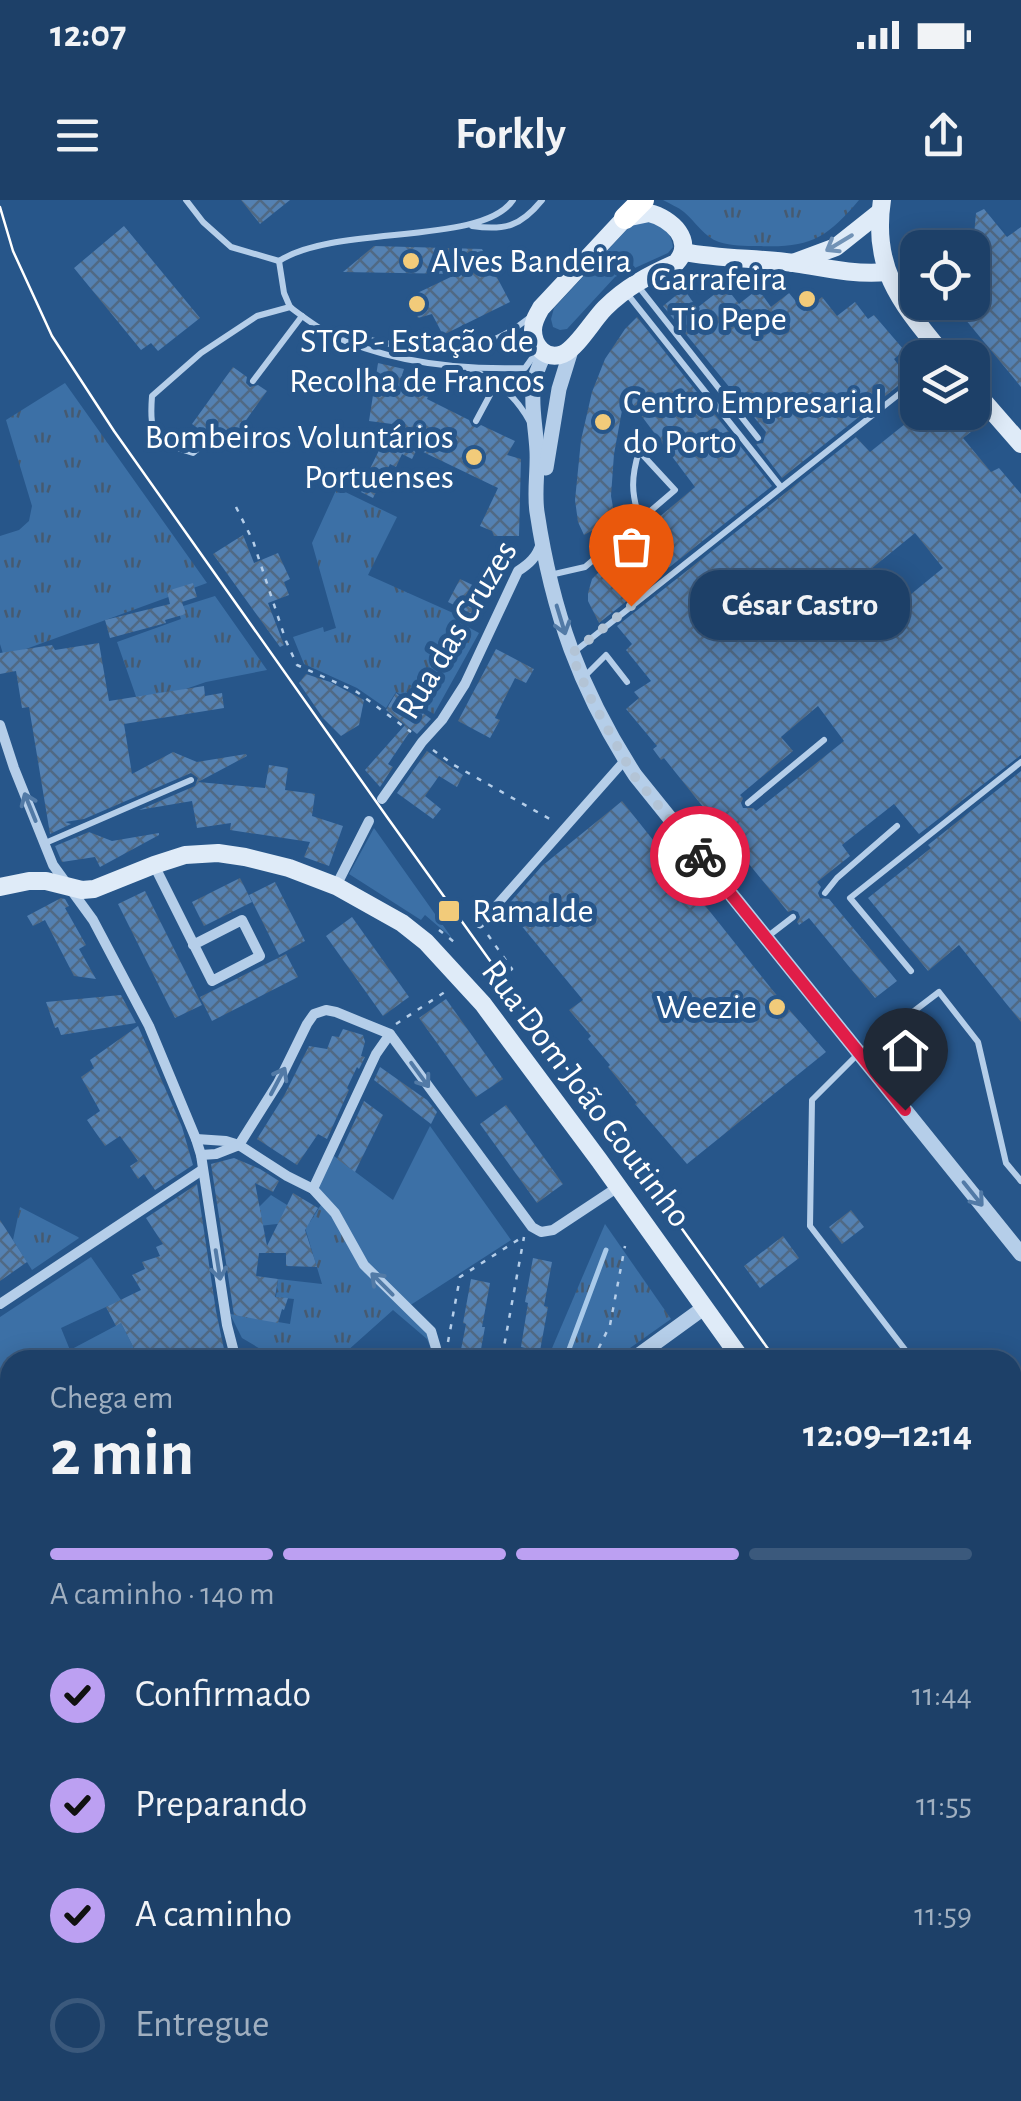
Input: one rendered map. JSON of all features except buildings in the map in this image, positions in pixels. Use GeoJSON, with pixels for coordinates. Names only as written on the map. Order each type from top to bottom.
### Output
{"type":"FeatureCollection","features":[{"type":"Feature","properties":{"kind":"highway"},"geometry":{"type":"LineString","coordinates":[[625,218],[642,200]]}},
{"type":"Feature","properties":{"kind":"main road"},"geometry":{"type":"LineString","coordinates":[[792,263],[836,248],[881,206]]}},
{"type":"Feature","properties":{"kind":"main road"},"geometry":{"type":"LineString","coordinates":[[881,206],[880,234],[887,272],[897,295],[933,340]]}},
{"type":"Feature","properties":{"kind":"main road"},"geometry":{"type":"LineString","coordinates":[[680,250],[674,225],[657,214],[625,218],[541,308],[533,330],[542,351],[561,355],[572,347],[601,312],[680,250],[726,259],[858,273],[887,272]]}},
{"type":"Feature","properties":{"kind":"main road"},"geometry":{"type":"LineString","coordinates":[[990,409],[1021,444]]}},
{"type":"Feature","properties":{"kind":"main road","name":"Rua Dom João Coutinho"},"geometry":{"type":"LineString","coordinates":[[0,887],[46,881],[82,890],[101,887],[185,855],[218,853],[289,868],[336,886],[402,924],[426,942],[483,1004],[735,1350]]}},
{"type":"Feature","properties":{"kind":"street"},"geometry":{"type":"LineString","coordinates":[[543,537],[549,440],[572,347]]}},
{"type":"Feature","properties":{"kind":"street"},"geometry":{"type":"LineString","coordinates":[[542,351],[532,384],[537,508],[548,576],[582,679],[634,776],[1021,1254]]}},
{"type":"Feature","properties":{"kind":"street","name":"Rua das Cruzes"},"geometry":{"type":"LineString","coordinates":[[382,799],[442,720],[464,684],[518,571],[538,552],[543,537]]}},
{"type":"Feature","properties":{"kind":"street"},"geometry":{"type":"LineString","coordinates":[[0,725],[53,866],[93,920],[149,1026],[196,1139],[234,1350]]}},
{"type":"Feature","properties":{"kind":"street"},"geometry":{"type":"LineString","coordinates":[[482,927],[625,760]]}},
{"type":"Feature","properties":{"kind":"street"},"geometry":{"type":"LineString","coordinates":[[336,886],[369,821]]}},
{"type":"Feature","properties":{"kind":"street"},"geometry":{"type":"LineString","coordinates":[[154,865],[193,946],[212,981],[260,956],[242,920],[193,946]]}},
{"type":"Feature","properties":{"kind":"street"},"geometry":{"type":"LineString","coordinates":[[200,1155],[240,1146],[307,1024],[314,1014],[326,1010],[390,1034],[532,1227],[541,1232],[552,1230],[618,1187]]}},
{"type":"Feature","properties":{"kind":"street"},"geometry":{"type":"LineString","coordinates":[[314,1188],[376,1054],[390,1034]]}},
{"type":"Feature","properties":{"kind":"street"},"geometry":{"type":"LineString","coordinates":[[196,1139],[226,1140],[314,1188],[335,1213],[364,1266],[431,1331],[436,1350]]}},
{"type":"Feature","properties":{"kind":"street"},"geometry":{"type":"LineString","coordinates":[[0,1304],[202,1170]]}},
{"type":"Feature","properties":{"kind":"street"},"geometry":{"type":"LineString","coordinates":[[646,1350],[705,1307]]}},
{"type":"Feature","properties":{"kind":"lane"},"geometry":{"type":"LineString","coordinates":[[186,200],[231,247],[279,262]]}},
{"type":"Feature","properties":{"kind":"lane"},"geometry":{"type":"LineString","coordinates":[[279,262],[292,253],[330,242],[466,225],[492,218],[513,200]]}},
{"type":"Feature","properties":{"kind":"lane"},"geometry":{"type":"LineString","coordinates":[[466,225],[493,229],[511,226],[528,216],[542,200]]}},
{"type":"Feature","properties":{"kind":"lane"},"geometry":{"type":"LineString","coordinates":[[279,262],[290,308],[326,332],[373,352],[459,366],[525,368],[542,351]]}},
{"type":"Feature","properties":{"kind":"lane"},"geometry":{"type":"LineString","coordinates":[[630,287],[758,438]]}},
{"type":"Feature","properties":{"kind":"lane"},"geometry":{"type":"LineString","coordinates":[[630,287],[781,487]]}},
{"type":"Feature","properties":{"kind":"lane"},"geometry":{"type":"LineString","coordinates":[[212,438],[193,453],[164,444],[150,423],[152,396],[201,353],[257,316],[290,308]]}},
{"type":"Feature","properties":{"kind":"lane"},"geometry":{"type":"LineString","coordinates":[[326,332],[422,350],[462,350],[504,336],[541,308]]}},
{"type":"Feature","properties":{"kind":"lane"},"geometry":{"type":"LineString","coordinates":[[252,381],[302,316]]}},
{"type":"Feature","properties":{"kind":"lane"},"geometry":{"type":"LineString","coordinates":[[459,366],[502,385],[519,403],[536,440]]}},
{"type":"Feature","properties":{"kind":"lane"},"geometry":{"type":"LineString","coordinates":[[476,421],[491,393],[502,385]]}},
{"type":"Feature","properties":{"kind":"lane"},"geometry":{"type":"LineString","coordinates":[[571,654],[900,394]]}},
{"type":"Feature","properties":{"kind":"lane"},"geometry":{"type":"LineString","coordinates":[[548,576],[586,567],[640,520],[674,490],[639,451],[632,497],[640,520]]}},
{"type":"Feature","properties":{"kind":"lane"},"geometry":{"type":"LineString","coordinates":[[582,679],[606,655],[627,682]]}},
{"type":"Feature","properties":{"kind":"lane"},"geometry":{"type":"LineString","coordinates":[[748,803],[824,740]]}},
{"type":"Feature","properties":{"kind":"lane"},"geometry":{"type":"LineString","coordinates":[[910,972],[850,898],[1021,762]]}},
{"type":"Feature","properties":{"kind":"lane"},"geometry":{"type":"LineString","coordinates":[[43,844],[191,780]]}},
{"type":"Feature","properties":{"kind":"lane"},"geometry":{"type":"LineString","coordinates":[[694,848],[719,826]]}},
{"type":"Feature","properties":{"kind":"lane"},"geometry":{"type":"LineString","coordinates":[[825,893],[898,826]]}},
{"type":"Feature","properties":{"kind":"lane"},"geometry":{"type":"LineString","coordinates":[[766,938],[793,917]]}},
{"type":"Feature","properties":{"kind":"lane"},"geometry":{"type":"LineString","coordinates":[[905,1350],[810,1226],[812,1100],[859,1053],[939,992],[978,1042],[1006,1163],[1021,1180]]}},
{"type":"Feature","properties":{"kind":"path"},"geometry":{"type":"LineString","coordinates":[[236,507],[253,541],[297,665],[357,692],[454,764],[566,828]]}},
{"type":"Feature","properties":{"kind":"path"},"geometry":{"type":"LineString","coordinates":[[482,927],[512,968],[493,982]]}},
{"type":"Feature","properties":{"kind":"path"},"geometry":{"type":"LineString","coordinates":[[446,936],[458,944]]}},
{"type":"Feature","properties":{"kind":"path"},"geometry":{"type":"LineString","coordinates":[[390,1034],[396,1024],[462,981]]}},
{"type":"Feature","properties":{"kind":"path"},"geometry":{"type":"LineString","coordinates":[[448,1341],[460,1277],[525,1235],[503,1350]]}},
{"type":"Feature","properties":{"kind":"path"},"geometry":{"type":"LineString","coordinates":[[598,1350],[610,1325],[625,1246]]}},
{"type":"Feature","properties":{"kind":"green space"},"geometry":{"type":"Polygon","coordinates":[[[663,200],[859,200],[837,224],[804,243],[738,246],[714,240],[682,210],[663,200]]]}},
{"type":"Feature","properties":{"kind":"green space"},"geometry":{"type":"Polygon","coordinates":[[[648,222],[668,233],[673,247],[668,253],[615,277],[567,329],[553,327],[554,308],[632,224],[648,222]]]}},
{"type":"Feature","properties":{"kind":"green space"},"geometry":{"type":"Polygon","coordinates":[[[65,383],[207,583],[4,657],[0,644],[0,536],[19,530],[29,521],[32,506],[6,420],[65,383]]]}},
{"type":"Feature","properties":{"kind":"green space"},"geometry":{"type":"Polygon","coordinates":[[[337,488],[397,517],[368,575],[471,621],[468,627],[479,633],[434,714],[396,692],[386,708],[357,688],[304,664],[293,637],[323,627],[324,632],[336,628],[312,543],[337,488]]]}},
{"type":"Feature","properties":{"kind":"green space"},"geometry":{"type":"Polygon","coordinates":[[[215,596],[267,670],[206,682],[139,705],[117,642],[181,619],[177,608],[215,596]]]}},
{"type":"Feature","properties":{"kind":"green space"},"geometry":{"type":"Polygon","coordinates":[[[374,828],[452,938],[425,915],[421,920],[349,874],[374,828]]]}},
{"type":"Feature","properties":{"kind":"green space"},"geometry":{"type":"Polygon","coordinates":[[[430,1126],[511,1240],[409,1306],[365,1265],[313,1189],[334,1156],[393,1200],[430,1126]]]}},
{"type":"Feature","properties":{"kind":"green space"},"geometry":{"type":"Polygon","coordinates":[[[271,1195],[287,1205],[302,1207],[310,1222],[324,1200],[431,1331],[432,1350],[427,1339],[393,1310],[348,1350],[262,1350],[242,1338],[230,1314],[290,1324],[294,1299],[276,1297],[278,1279],[322,1284],[303,1221],[259,1226],[258,1208],[271,1195]]]}},
{"type":"Feature","properties":{"kind":"green space"},"geometry":{"type":"Polygon","coordinates":[[[20,1207],[79,1238],[32,1270],[13,1240],[20,1207]]]}},
{"type":"Feature","properties":{"kind":"green space"},"geometry":{"type":"Polygon","coordinates":[[[605,1224],[671,1319],[627,1350],[551,1350],[605,1224]]]}},
{"type":"Feature","properties":{"kind":"green space"},"geometry":{"type":"Polygon","coordinates":[[[91,1257],[121,1300],[61,1328],[70,1350],[0,1350],[0,1317],[91,1257]]]}},
{"type":"Feature","properties":{"kind":"green space"},"geometry":{"type":"Polygon","coordinates":[[[121,1323],[135,1350],[70,1350],[121,1323]]]}},
{"type":"Feature","properties":{"kind":"waterway"},"geometry":{"type":"LineString","coordinates":[[569,1350],[606,1250]]}},
{"type":"Feature","properties":{"kind":"tram line"},"geometry":{"type":"LineString","coordinates":[[0,207],[13,251],[52,336],[114,431],[769,1350]]}},
{"type":"Feature","properties":{"kind":"way so far"},"geometry":{"type":"LineString","coordinates":[[631,606],[571,654],[634,776],[700,856]]}},
{"type":"Feature","properties":{"kind":"place","name":"Alves Bandeira"},"geometry":{"type":"Point","coordinates":[411,261]}},
{"type":"Feature","properties":{"kind":"place","name":"Garrafeira Tio Pepe"},"geometry":{"type":"Point","coordinates":[807,299]}},
{"type":"Feature","properties":{"kind":"place","name":"STCP - Estação de Recolha de Francos"},"geometry":{"type":"Point","coordinates":[417,304]}},
{"type":"Feature","properties":{"kind":"place","name":"Centro Empresarial do Porto"},"geometry":{"type":"Point","coordinates":[603,422]}},
{"type":"Feature","properties":{"kind":"place","name":"Bombeiros Voluntários Portuenses"},"geometry":{"type":"Point","coordinates":[474,457]}},
{"type":"Feature","properties":{"kind":"place","name":"César Castro"},"geometry":{"type":"Point","coordinates":[631,606]}},
{"type":"Feature","properties":{"kind":"place","name":"Ramalde"},"geometry":{"type":"Point","coordinates":[449,911]}},
{"type":"Feature","properties":{"kind":"place","name":"Weezie"},"geometry":{"type":"Point","coordinates":[777,1007]}},
{"type":"Feature","properties":{"kind":"route"},"geometry":{"type":"LineString","coordinates":[[700,856],[905,1110]]}}]}
